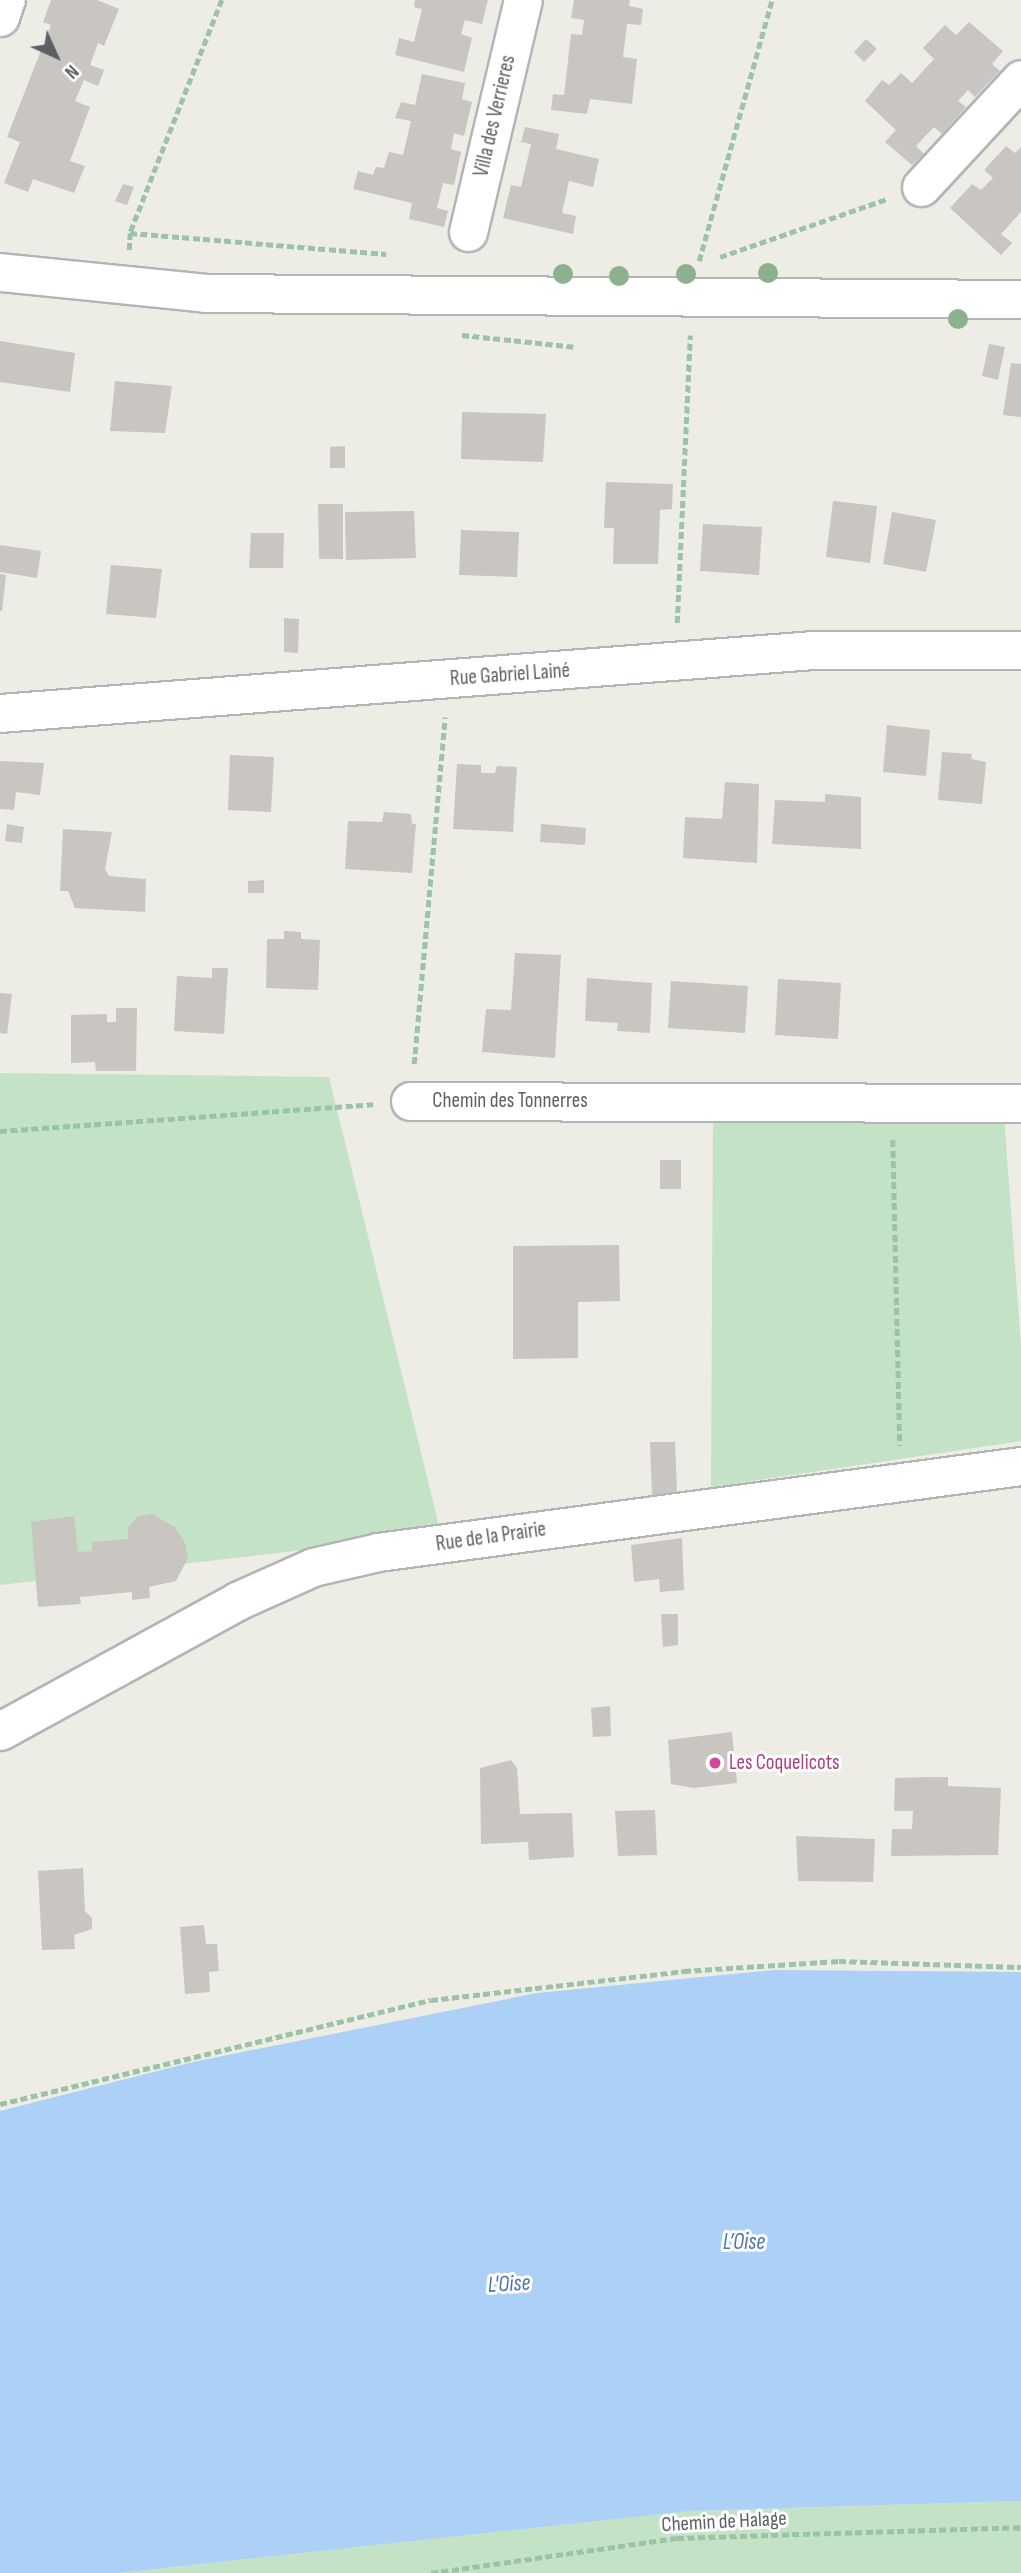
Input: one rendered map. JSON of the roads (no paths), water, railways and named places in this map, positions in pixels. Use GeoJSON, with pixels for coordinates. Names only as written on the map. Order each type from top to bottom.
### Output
{"type":"FeatureCollection","features":[{"type":"Feature","properties":{"kind":"street"},"geometry":{"type":"LineString","coordinates":[[0,17],[6,0]]}},
{"type":"Feature","properties":{"kind":"street","name":"Villa des Verrieres"},"geometry":{"type":"LineString","coordinates":[[468,232],[523,0]]}},
{"type":"Feature","properties":{"kind":"street"},"geometry":{"type":"LineString","coordinates":[[920,187],[1021,79]]}},
{"type":"Feature","properties":{"kind":"street"},"geometry":{"type":"LineString","coordinates":[[0,272],[205,293],[1021,299]]}},
{"type":"Feature","properties":{"kind":"street","name":"Rue Gabriel Lainé"},"geometry":{"type":"LineString","coordinates":[[0,713],[813,650],[1021,650]]}},
{"type":"Feature","properties":{"kind":"street","name":"Chemin des Tonnerres"},"geometry":{"type":"LineString","coordinates":[[410,1101],[1021,1103]]}},
{"type":"Feature","properties":{"kind":"street","name":"Rue de la Prairie"},"geometry":{"type":"LineString","coordinates":[[0,1731],[237,1601],[313,1567],[378,1552],[1021,1466]]}},
{"type":"Feature","properties":{"kind":"water","name":"L’Oise"},"geometry":{"type":"Polygon","coordinates":[[[775,1970],[1021,1972],[1021,2501],[690,2511],[119,2573],[0,2573],[0,2111],[193,2062],[537,1993],[775,1970]]]}},
{"type":"Feature","properties":{"kind":"place","name":"Les Coquelicots"},"geometry":{"type":"Point","coordinates":[715,1763]}},
{"type":"Feature","properties":{"kind":"water label","name":"L'Oise"},"geometry":{"type":"Point","coordinates":[509,2284]}}]}
